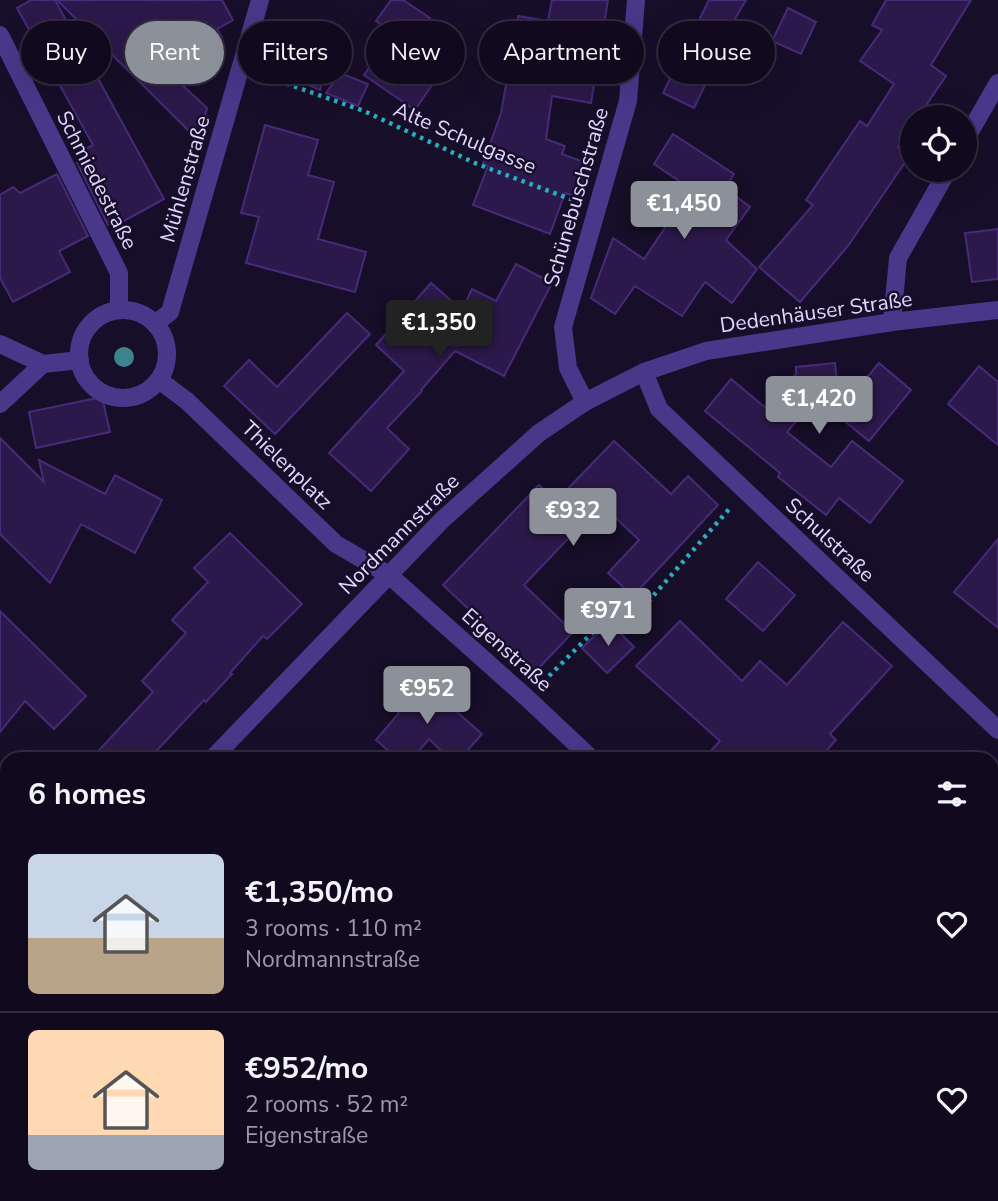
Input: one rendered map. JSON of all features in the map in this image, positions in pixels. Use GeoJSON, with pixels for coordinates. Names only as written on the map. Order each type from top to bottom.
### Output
{"type":"FeatureCollection","features":[{"type":"Feature","properties":{"kind":"street","name":"Mühlenstraße"},"geometry":{"type":"LineString","coordinates":[[254,21],[260,0]]}},
{"type":"Feature","properties":{"kind":"street","name":"Schünebuschstraße"},"geometry":{"type":"LineString","coordinates":[[585,402],[568,368],[563,327],[628,101],[636,0]]}},
{"type":"Feature","properties":{"kind":"street","name":"Schmiedestraße"},"geometry":{"type":"LineString","coordinates":[[0,35],[119,273],[119,310]]}},
{"type":"Feature","properties":{"kind":"street","name":"Mühlenstraße"},"geometry":{"type":"LineString","coordinates":[[155,324],[170,312],[238,82]]}},
{"type":"Feature","properties":{"kind":"street"},"geometry":{"type":"LineString","coordinates":[[977,119],[998,83]]}},
{"type":"Feature","properties":{"kind":"street"},"geometry":{"type":"LineString","coordinates":[[892,323],[898,258],[941,182]]}},
{"type":"Feature","properties":{"kind":"street"},"geometry":{"type":"LineString","coordinates":[[119,310],[132,311],[155,324],[166,345],[167,358],[159,380],[148,391],[135,397],[120,398],[105,395],[93,386],[84,374],[80,348],[83,337],[97,318],[119,310]]}},
{"type":"Feature","properties":{"kind":"street","name":"Dedenhäuser Straße"},"geometry":{"type":"LineString","coordinates":[[644,372],[706,351],[998,310]]}},
{"type":"Feature","properties":{"kind":"street"},"geometry":{"type":"LineString","coordinates":[[0,344],[43,363],[80,360]]}},
{"type":"Feature","properties":{"kind":"street"},"geometry":{"type":"LineString","coordinates":[[0,404],[43,363]]}},
{"type":"Feature","properties":{"kind":"street","name":"Nordmannstraße"},"geometry":{"type":"LineString","coordinates":[[219,752],[442,520],[539,433],[585,402],[644,372]]}},
{"type":"Feature","properties":{"kind":"street","name":"Schulstraße"},"geometry":{"type":"LineString","coordinates":[[644,372],[659,408],[998,730]]}},
{"type":"Feature","properties":{"kind":"street","name":"Thielenplatz"},"geometry":{"type":"LineString","coordinates":[[159,380],[187,401],[336,544],[389,575]]}},
{"type":"Feature","properties":{"kind":"street","name":"Eigenstraße"},"geometry":{"type":"LineString","coordinates":[[389,575],[584,752]]}},
{"type":"Feature","properties":{"kind":"path","name":"Alte Schulgasse"},"geometry":{"type":"LineString","coordinates":[[287,84],[364,111],[477,164],[597,209]]}},
{"type":"Feature","properties":{"kind":"path"},"geometry":{"type":"LineString","coordinates":[[527,698],[613,612],[646,604],[745,492]]}},
{"type":"Feature","properties":{"kind":"building"},"geometry":{"type":"Polygon","coordinates":[[[31,0],[55,0],[67,21],[24,21],[17,8],[31,0]]]}},
{"type":"Feature","properties":{"kind":"building"},"geometry":{"type":"Polygon","coordinates":[[[57,0],[222,0],[233,20],[224,25],[224,21],[125,21],[125,68],[111,54],[111,21],[78,21],[57,0]]]}},
{"type":"Feature","properties":{"kind":"building"},"geometry":{"type":"Polygon","coordinates":[[[391,0],[403,0],[430,18],[428,21],[376,21],[391,0]]]}},
{"type":"Feature","properties":{"kind":"building"},"geometry":{"type":"Polygon","coordinates":[[[552,0],[608,0],[605,21],[548,21],[552,0]]]}},
{"type":"Feature","properties":{"kind":"building"},"geometry":{"type":"Polygon","coordinates":[[[709,0],[746,0],[734,21],[699,21],[709,0]]]}},
{"type":"Feature","properties":{"kind":"building"},"geometry":{"type":"Polygon","coordinates":[[[886,0],[971,0],[931,65],[946,76],[926,105],[900,105],[900,170],[848,246],[800,302],[759,267],[813,205],[806,200],[860,121],[867,126],[894,84],[860,61],[882,30],[872,25],[886,0]]]}},
{"type":"Feature","properties":{"kind":"building"},"geometry":{"type":"Polygon","coordinates":[[[788,8],[816,22],[801,54],[775,42],[775,35],[788,8]]]}},
{"type":"Feature","properties":{"kind":"building"},"geometry":{"type":"Polygon","coordinates":[[[518,16],[548,21],[517,21],[518,16]]]}},
{"type":"Feature","properties":{"kind":"building"},"geometry":{"type":"Polygon","coordinates":[[[352,78],[368,84],[358,106],[326,93],[332,84],[352,84],[352,78]]]}},
{"type":"Feature","properties":{"kind":"building"},"geometry":{"type":"Polygon","coordinates":[[[59,84],[101,84],[164,199],[122,222],[120,218],[108,225],[77,163],[87,158],[82,151],[93,145],[59,84]]]}},
{"type":"Feature","properties":{"kind":"building"},"geometry":{"type":"Polygon","coordinates":[[[142,84],[181,84],[207,108],[199,141],[142,84]]]}},
{"type":"Feature","properties":{"kind":"building"},"geometry":{"type":"Polygon","coordinates":[[[306,84],[322,84],[320,90],[306,84]]]}},
{"type":"Feature","properties":{"kind":"building"},"geometry":{"type":"Polygon","coordinates":[[[377,84],[433,84],[415,110],[377,84]]]}},
{"type":"Feature","properties":{"kind":"building"},"geometry":{"type":"Polygon","coordinates":[[[506,84],[594,84],[591,103],[552,96],[546,139],[565,146],[562,154],[592,165],[581,198],[565,193],[550,234],[473,205],[488,166],[483,164],[501,113],[506,84]]]}},
{"type":"Feature","properties":{"kind":"building"},"geometry":{"type":"Polygon","coordinates":[[[667,84],[706,84],[694,108],[663,93],[667,84]]]}},
{"type":"Feature","properties":{"kind":"building"},"geometry":{"type":"Polygon","coordinates":[[[265,125],[318,140],[308,175],[334,182],[318,239],[366,252],[355,292],[246,263],[259,217],[241,213],[265,125]]]}},
{"type":"Feature","properties":{"kind":"building"},"geometry":{"type":"Polygon","coordinates":[[[673,134],[734,174],[725,188],[750,207],[726,240],[757,269],[732,303],[705,282],[682,316],[635,286],[615,314],[591,298],[613,238],[644,259],[691,189],[654,164],[673,134]]]}},
{"type":"Feature","properties":{"kind":"building"},"geometry":{"type":"Polygon","coordinates":[[[57,174],[88,236],[59,251],[70,272],[13,302],[0,278],[0,195],[13,187],[20,193],[57,174]]]}},
{"type":"Feature","properties":{"kind":"building"},"geometry":{"type":"Polygon","coordinates":[[[998,229],[998,279],[972,282],[965,233],[998,229]]]}},
{"type":"Feature","properties":{"kind":"building"},"geometry":{"type":"Polygon","coordinates":[[[516,264],[552,283],[504,376],[455,351],[387,428],[409,449],[371,491],[329,453],[404,371],[376,345],[431,283],[462,310],[472,289],[496,301],[516,264]]]}},
{"type":"Feature","properties":{"kind":"building"},"geometry":{"type":"Polygon","coordinates":[[[347,313],[370,334],[275,434],[224,386],[249,360],[277,387],[347,313]]]}},
{"type":"Feature","properties":{"kind":"building"},"geometry":{"type":"Polygon","coordinates":[[[835,363],[840,410],[879,363],[911,390],[869,441],[816,398],[787,432],[831,467],[852,441],[903,481],[870,523],[839,498],[826,515],[778,477],[780,473],[705,411],[731,379],[767,409],[796,374],[796,367],[835,363]]]}},
{"type":"Feature","properties":{"kind":"building"},"geometry":{"type":"Polygon","coordinates":[[[979,366],[998,382],[998,445],[948,404],[979,366]]]}},
{"type":"Feature","properties":{"kind":"building"},"geometry":{"type":"Polygon","coordinates":[[[102,397],[110,432],[36,448],[29,412],[102,397]]]}},
{"type":"Feature","properties":{"kind":"building"},"geometry":{"type":"Polygon","coordinates":[[[0,438],[44,482],[39,460],[105,494],[115,475],[162,500],[135,553],[81,524],[50,583],[0,534],[0,438]]]}},
{"type":"Feature","properties":{"kind":"building"},"geometry":{"type":"Polygon","coordinates":[[[614,441],[671,494],[688,476],[718,505],[633,596],[608,573],[639,540],[601,504],[524,585],[573,632],[535,672],[443,585],[539,485],[556,501],[614,441]]]}},
{"type":"Feature","properties":{"kind":"building"},"geometry":{"type":"Polygon","coordinates":[[[230,533],[302,604],[267,639],[263,636],[230,673],[232,674],[155,752],[97,752],[153,692],[142,681],[186,633],[172,620],[208,582],[194,568],[230,533]]]}},
{"type":"Feature","properties":{"kind":"building"},"geometry":{"type":"Polygon","coordinates":[[[998,539],[998,628],[954,592],[998,539]]]}},
{"type":"Feature","properties":{"kind":"building"},"geometry":{"type":"Polygon","coordinates":[[[758,562],[795,595],[763,631],[726,599],[758,562]]]}},
{"type":"Feature","properties":{"kind":"building"},"geometry":{"type":"Polygon","coordinates":[[[0,611],[86,696],[54,729],[25,701],[0,732],[0,611]]]}},
{"type":"Feature","properties":{"kind":"building"},"geometry":{"type":"Polygon","coordinates":[[[680,621],[742,681],[760,661],[787,685],[843,622],[892,666],[830,734],[836,740],[825,752],[710,752],[720,741],[636,666],[680,621]]]}},
{"type":"Feature","properties":{"kind":"building"},"geometry":{"type":"Polygon","coordinates":[[[609,622],[634,647],[607,673],[582,648],[609,622]]]}},
{"type":"Feature","properties":{"kind":"building"},"geometry":{"type":"Polygon","coordinates":[[[420,679],[482,734],[466,752],[443,752],[429,739],[418,752],[390,752],[376,740],[399,713],[394,709],[420,679]]]}}]}
